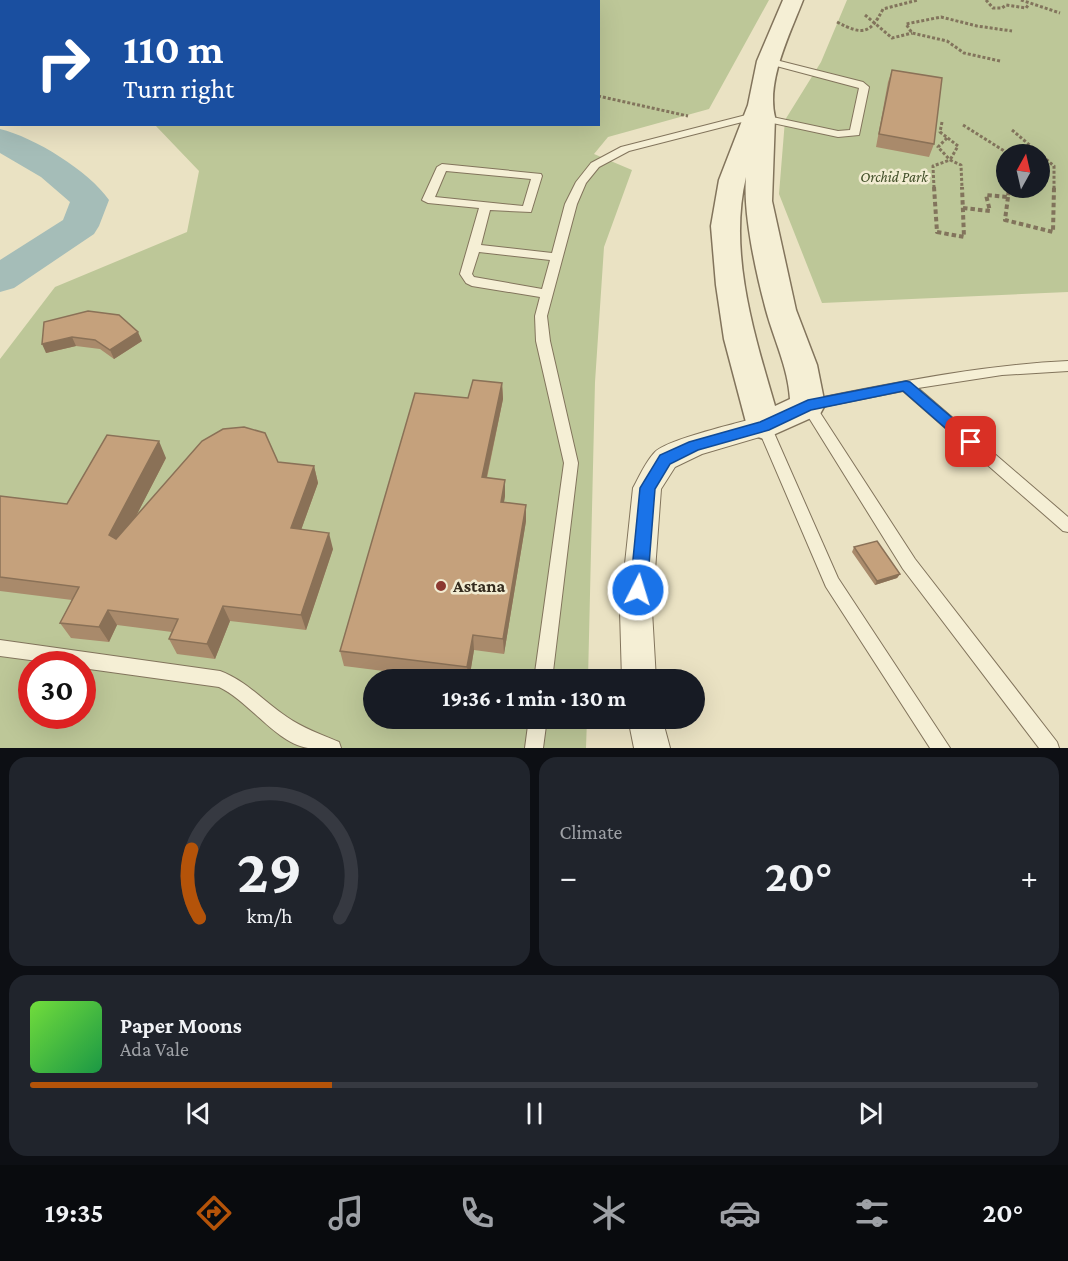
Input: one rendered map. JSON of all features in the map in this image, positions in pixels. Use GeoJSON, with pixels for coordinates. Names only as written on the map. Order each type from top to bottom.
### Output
{"type":"FeatureCollection","features":[{"type":"Feature","properties":{"kind":"street"},"geometry":{"type":"LineString","coordinates":[[639,669],[636,610],[648,488],[665,459],[694,446],[764,426],[808,405],[807,385],[781,310],[758,201],[759,113],[768,62],[793,0]]}},
{"type":"Feature","properties":{"kind":"street"},"geometry":{"type":"LineString","coordinates":[[759,113],[732,180],[725,226],[731,285],[740,339],[764,426]]}},
{"type":"Feature","properties":{"kind":"street"},"geometry":{"type":"LineString","coordinates":[[648,729],[652,748]]}},
{"type":"Feature","properties":{"kind":"lane"},"geometry":{"type":"LineString","coordinates":[[544,669],[572,463],[543,341],[541,316],[571,204],[581,182],[594,165],[625,149],[759,113],[838,134],[855,133],[864,87],[854,82],[768,62]]}},
{"type":"Feature","properties":{"kind":"lane"},"geometry":{"type":"LineString","coordinates":[[442,167],[537,176],[527,210],[485,206],[428,200],[442,167]]}},
{"type":"Feature","properties":{"kind":"lane"},"geometry":{"type":"LineString","coordinates":[[485,206],[466,274],[470,280],[476,283],[547,294]]}},
{"type":"Feature","properties":{"kind":"lane"},"geometry":{"type":"LineString","coordinates":[[474,248],[557,256]]}},
{"type":"Feature","properties":{"kind":"lane"},"geometry":{"type":"LineString","coordinates":[[1050,748],[909,564],[808,405],[997,371],[1068,366]]}},
{"type":"Feature","properties":{"kind":"lane"},"geometry":{"type":"LineString","coordinates":[[906,386],[1068,526]]}},
{"type":"Feature","properties":{"kind":"lane"},"geometry":{"type":"LineString","coordinates":[[764,426],[832,582],[941,748]]}},
{"type":"Feature","properties":{"kind":"lane"},"geometry":{"type":"LineString","coordinates":[[0,648],[220,679],[234,684],[247,693],[274,719],[315,743],[332,748]]}},
{"type":"Feature","properties":{"kind":"lane"},"geometry":{"type":"LineString","coordinates":[[534,748],[537,729]]}},
{"type":"Feature","properties":{"kind":"path"},"geometry":{"type":"LineString","coordinates":[[837,22],[853,30],[869,30],[883,9],[918,0]]}},
{"type":"Feature","properties":{"kind":"path"},"geometry":{"type":"LineString","coordinates":[[986,0],[993,8],[1002,8],[1006,5],[1026,8],[1029,4]]}},
{"type":"Feature","properties":{"kind":"path"},"geometry":{"type":"LineString","coordinates":[[1021,0],[1060,13]]}},
{"type":"Feature","properties":{"kind":"path"},"geometry":{"type":"LineString","coordinates":[[865,15],[892,38],[912,33],[947,41],[964,53],[1000,61]]}},
{"type":"Feature","properties":{"kind":"path"},"geometry":{"type":"LineString","coordinates":[[912,33],[906,24],[940,17],[1012,31]]}},
{"type":"Feature","properties":{"kind":"path"},"geometry":{"type":"LineString","coordinates":[[600,96],[721,123]]}},
{"type":"Feature","properties":{"kind":"path"},"geometry":{"type":"LineString","coordinates":[[942,122],[940,132],[958,146],[950,160],[933,166],[937,232],[964,237],[961,165],[950,160],[938,147],[947,138]]}},
{"type":"Feature","properties":{"kind":"path"},"geometry":{"type":"LineString","coordinates":[[963,125],[996,144]]}},
{"type":"Feature","properties":{"kind":"path"},"geometry":{"type":"LineString","coordinates":[[1012,130],[1028,144]]}},
{"type":"Feature","properties":{"kind":"path"},"geometry":{"type":"LineString","coordinates":[[1008,198],[1005,220],[1053,232],[1054,166],[1050,163]]}},
{"type":"Feature","properties":{"kind":"path"},"geometry":{"type":"LineString","coordinates":[[963,208],[990,211],[986,195],[996,196]]}},
{"type":"Feature","properties":{"kind":"green space"},"geometry":{"type":"Polygon","coordinates":[[[600,0],[769,0],[709,109],[608,137],[594,154],[632,170],[604,247],[595,382],[588,669],[363,669],[363,729],[587,729],[586,748],[0,748],[0,359],[55,287],[187,232],[199,171],[156,126],[600,126],[600,0]]]}},
{"type":"Feature","properties":{"kind":"green space","name":"Orchid Park"},"geometry":{"type":"Polygon","coordinates":[[[847,0],[1068,0],[1068,292],[822,303],[779,194],[785,120],[821,62],[847,0]]]}},
{"type":"Feature","properties":{"kind":"building"},"geometry":{"type":"Polygon","coordinates":[[[892,70],[942,78],[934,144],[879,134],[892,70]]]}},
{"type":"Feature","properties":{"kind":"building"},"geometry":{"type":"Polygon","coordinates":[[[88,311],[119,315],[138,332],[110,350],[95,340],[72,337],[42,344],[44,322],[88,311]]]}},
{"type":"Feature","properties":{"kind":"building","name":"Astana"},"geometry":{"type":"Polygon","coordinates":[[[473,380],[502,383],[482,477],[505,480],[501,502],[526,505],[503,639],[473,635],[467,667],[340,651],[415,393],[468,398],[473,380]]]}},
{"type":"Feature","properties":{"kind":"building"},"geometry":{"type":"Polygon","coordinates":[[[244,427],[265,433],[278,462],[314,466],[291,528],[329,533],[301,615],[223,606],[207,644],[169,639],[178,619],[108,610],[99,627],[60,623],[79,587],[0,577],[0,496],[67,504],[107,435],[159,441],[109,535],[116,539],[202,441],[223,429],[244,427]]]}},
{"type":"Feature","properties":{"kind":"building"},"geometry":{"type":"Polygon","coordinates":[[[877,541],[900,574],[877,581],[854,547],[877,541]]]}},
{"type":"Feature","properties":{"kind":"waterway"},"geometry":{"type":"LineString","coordinates":[[0,139],[54,169],[90,200],[80,226],[0,279]]}},
{"type":"Feature","properties":{"kind":"place","name":"Astana"},"geometry":{"type":"Point","coordinates":[441,586]}},
{"type":"Feature","properties":{"kind":"route"},"geometry":{"type":"LineString","coordinates":[[638,590],[648,488],[665,459],[694,446],[764,426],[808,405],[906,386],[971,442]]}}]}
